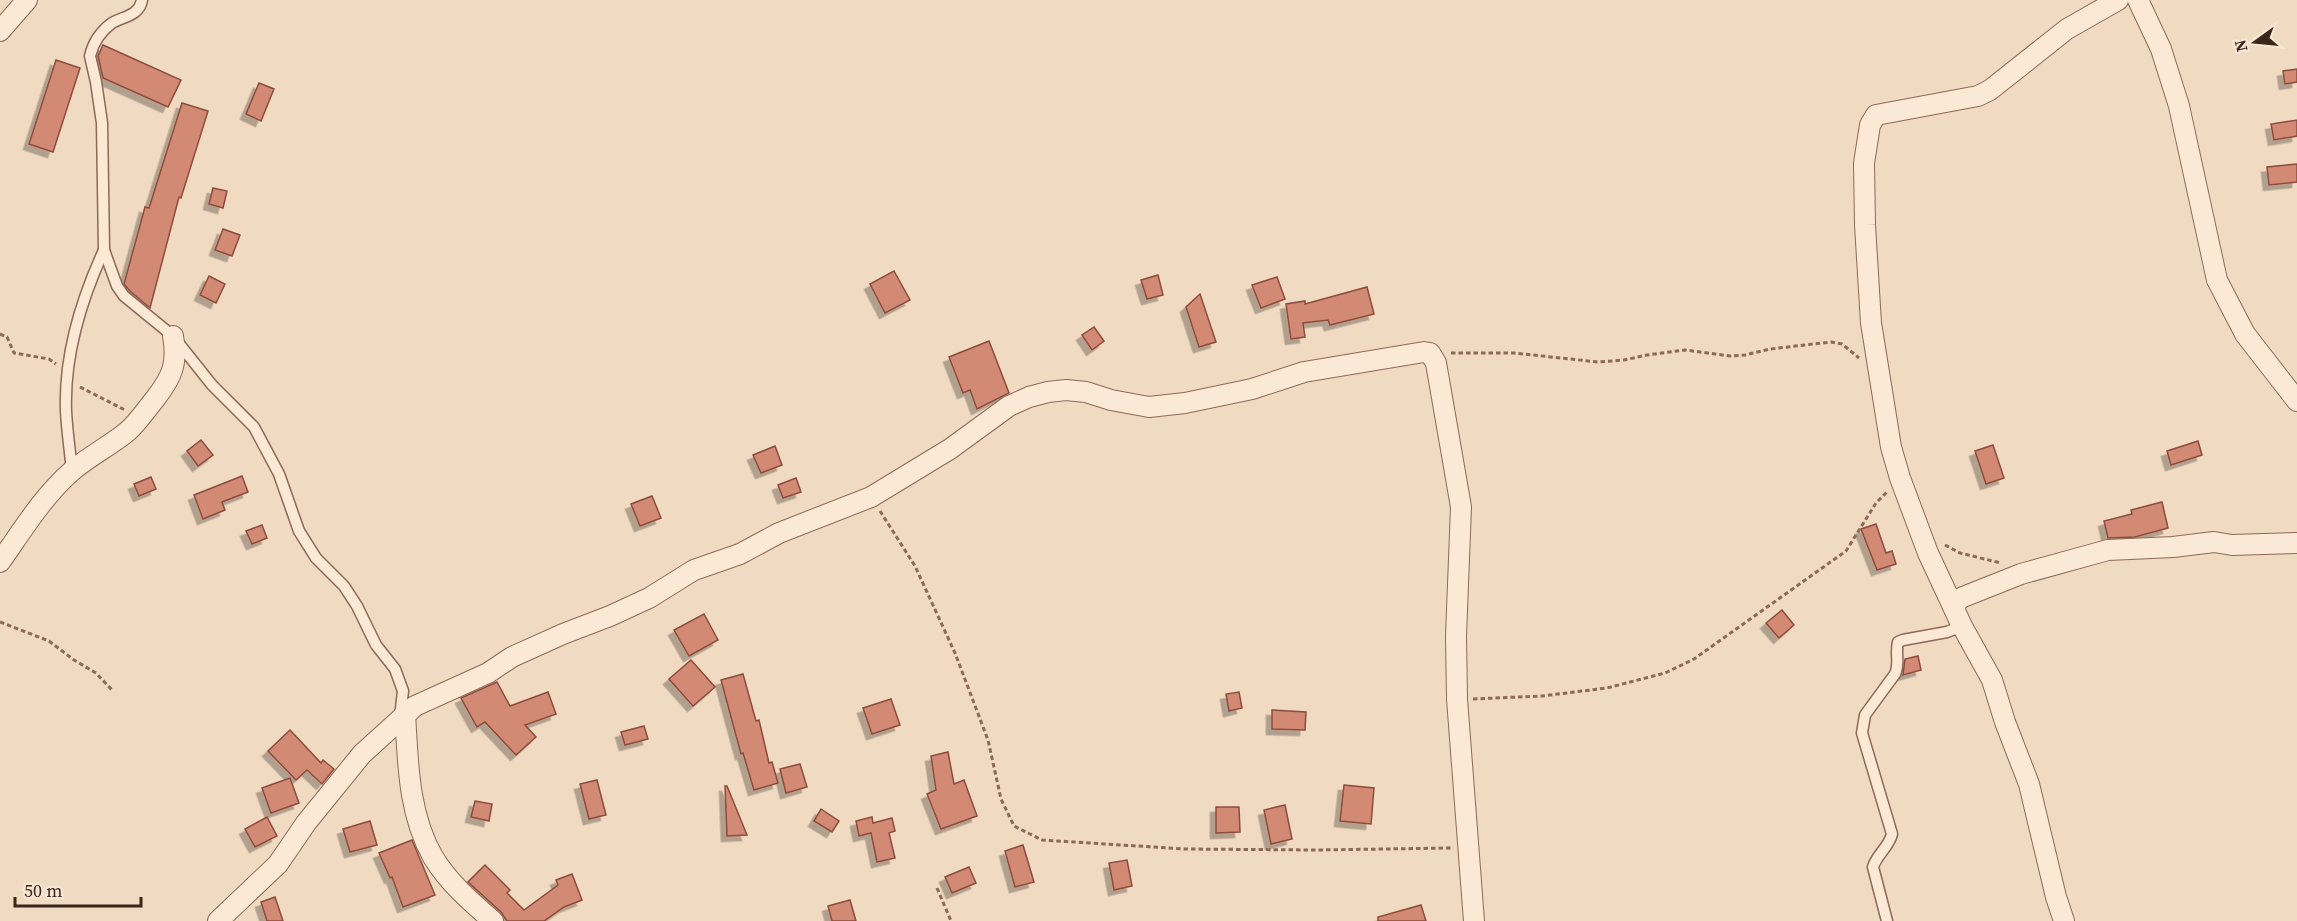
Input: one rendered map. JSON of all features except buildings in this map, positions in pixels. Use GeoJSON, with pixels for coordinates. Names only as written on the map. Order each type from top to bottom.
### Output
{"type":"FeatureCollection","features":[{"type":"Feature","properties":{"kind":"street"},"geometry":{"type":"LineString","coordinates":[[0,31],[27,0]]}},
{"type":"Feature","properties":{"kind":"street"},"geometry":{"type":"LineString","coordinates":[[2064,921],[2056,897],[2029,784],[2002,714],[1992,680],[1962,626],[1918,528],[1891,447],[1879,379],[1868,293],[1863,163],[1871,120],[1876,115],[1982,94],[2067,29],[2118,0]]}},
{"type":"Feature","properties":{"kind":"street"},"geometry":{"type":"LineString","coordinates":[[2138,0],[2161,50],[2179,106],[2217,280],[2245,334],[2297,400]]}},
{"type":"Feature","properties":{"kind":"street"},"geometry":{"type":"LineString","coordinates":[[0,562],[46,499],[72,471],[128,430],[167,384],[174,367],[173,336]]}},
{"type":"Feature","properties":{"kind":"street"},"geometry":{"type":"LineString","coordinates":[[218,921],[278,864],[306,823],[355,762],[415,706],[488,673],[512,657],[649,598],[694,570],[740,554],[778,533],[871,497],[950,449],[1009,406],[1048,392],[1086,392],[1111,400],[1149,407],[1210,399],[1304,372],[1408,354],[1430,353],[1436,363],[1461,507],[1455,636],[1456,699],[1474,921]]}},
{"type":"Feature","properties":{"kind":"street"},"geometry":{"type":"LineString","coordinates":[[1954,607],[1963,597],[2021,574],[2108,550],[2173,547],[2214,542],[2232,545],[2297,543]]}},
{"type":"Feature","properties":{"kind":"street"},"geometry":{"type":"LineString","coordinates":[[403,715],[410,782],[422,836],[434,859],[459,891],[493,921]]}},
{"type":"Feature","properties":{"kind":"lane"},"geometry":{"type":"LineString","coordinates":[[142,0],[136,12],[110,24],[101,33],[90,56],[102,123],[104,250],[117,286],[124,296],[173,336],[212,385],[254,427],[279,474],[299,531],[316,558],[344,586],[357,606],[376,645],[395,669],[403,691],[403,715]]}},
{"type":"Feature","properties":{"kind":"lane"},"geometry":{"type":"LineString","coordinates":[[72,471],[66,410],[71,346],[86,294],[104,250]]}},
{"type":"Feature","properties":{"kind":"lane"},"geometry":{"type":"LineString","coordinates":[[1887,921],[1874,867],[1875,859],[1890,842],[1892,834],[1862,733],[1865,715],[1898,669],[1896,649],[1898,642],[1947,632],[1962,626]]}},
{"type":"Feature","properties":{"kind":"path"},"geometry":{"type":"LineString","coordinates":[[0,334],[7,337],[14,353],[55,362],[67,384],[88,390],[140,418]]}},
{"type":"Feature","properties":{"kind":"path"},"geometry":{"type":"LineString","coordinates":[[1430,353],[1514,353],[1598,362],[1685,350],[1730,356],[1745,355],[1770,349],[1832,342],[1842,344],[1879,379]]}},
{"type":"Feature","properties":{"kind":"path"},"geometry":{"type":"LineString","coordinates":[[1456,699],[1542,696],[1607,688],[1665,673],[1694,659],[1846,551],[1876,503],[1900,478]]}},
{"type":"Feature","properties":{"kind":"path"},"geometry":{"type":"LineString","coordinates":[[871,497],[915,566],[955,653],[988,740],[1001,799],[1014,826],[1042,840],[1185,849],[1317,850],[1468,847]]}},
{"type":"Feature","properties":{"kind":"path"},"geometry":{"type":"LineString","coordinates":[[1918,528],[1960,554],[1991,559],[2021,574]]}},
{"type":"Feature","properties":{"kind":"path"},"geometry":{"type":"LineString","coordinates":[[0,622],[49,641],[96,673],[112,690]]}},
{"type":"Feature","properties":{"kind":"path"},"geometry":{"type":"LineString","coordinates":[[937,888],[951,921]]}}]}
